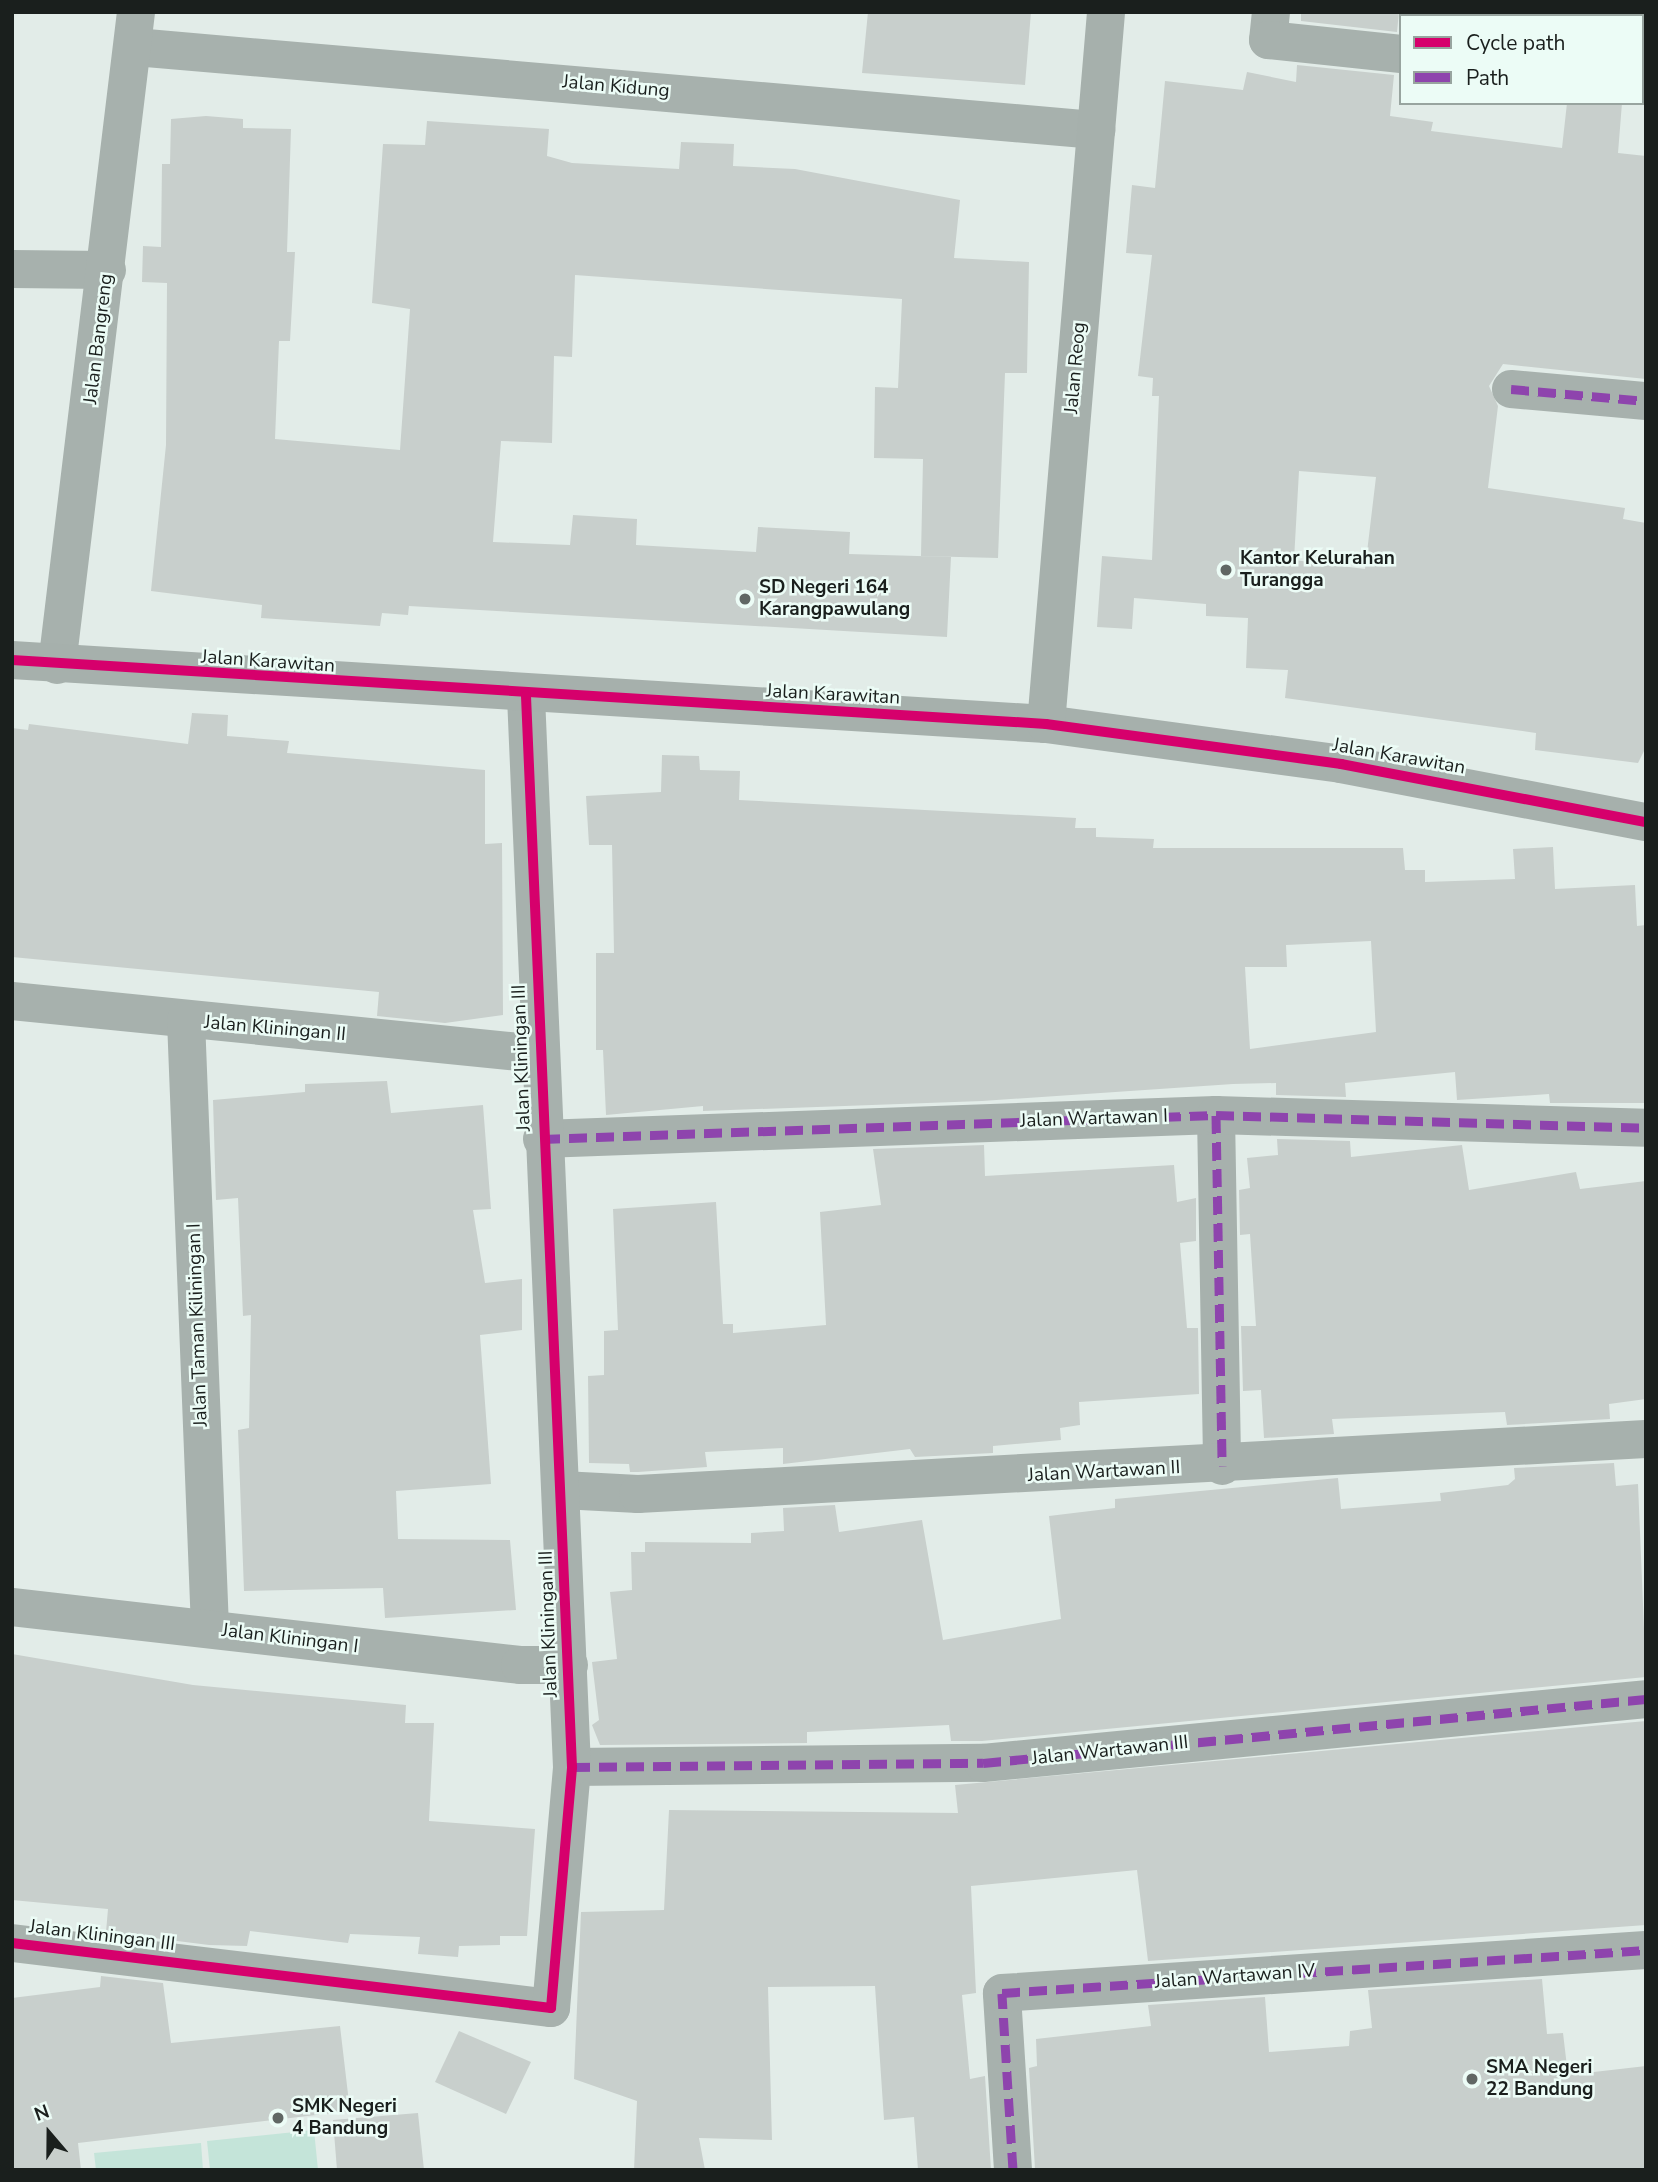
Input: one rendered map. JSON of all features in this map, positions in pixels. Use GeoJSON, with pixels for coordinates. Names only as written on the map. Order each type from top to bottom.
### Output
{"type":"FeatureCollection","features":[{"type":"Feature","properties":{"kind":"street","name":"Jalan Reog"},"geometry":{"type":"LineString","coordinates":[[1046,724],[1106,12]]}},
{"type":"Feature","properties":{"kind":"street"},"geometry":{"type":"LineString","coordinates":[[1271,12],[1268,40],[1399,54]]}},
{"type":"Feature","properties":{"kind":"street","name":"Jalan Kidung"},"geometry":{"type":"LineString","coordinates":[[136,30],[1097,130]]}},
{"type":"Feature","properties":{"kind":"street","name":"Jalan Bangreng"},"geometry":{"type":"LineString","coordinates":[[57,665],[136,30]]}},
{"type":"Feature","properties":{"kind":"street"},"geometry":{"type":"LineString","coordinates":[[12,269],[107,271]]}},
{"type":"Feature","properties":{"kind":"street"},"geometry":{"type":"LineString","coordinates":[[1511,390],[1646,401]]}},
{"type":"Feature","properties":{"kind":"street","name":"Jalan Karawitan"},"geometry":{"type":"LineString","coordinates":[[12,660],[526,696],[1046,724],[1341,764],[1646,822]]}},
{"type":"Feature","properties":{"kind":"street","name":"Jalan Kliningan III"},"geometry":{"type":"LineString","coordinates":[[12,1943],[551,2008],[572,1767],[562,1490],[542,1139],[526,696]]}},
{"type":"Feature","properties":{"kind":"street","name":"Jalan Kliningan II"},"geometry":{"type":"LineString","coordinates":[[12,1001],[539,1054]]}},
{"type":"Feature","properties":{"kind":"street","name":"Jalan Taman Kiliningan I"},"geometry":{"type":"LineString","coordinates":[[186,1020],[210,1629]]}},
{"type":"Feature","properties":{"kind":"street"},"geometry":{"type":"LineString","coordinates":[[1216,1115],[1222,1466]]}},
{"type":"Feature","properties":{"kind":"street","name":"Jalan Wartawan I"},"geometry":{"type":"LineString","coordinates":[[542,1139],[1216,1115],[1646,1128]]}},
{"type":"Feature","properties":{"kind":"street","name":"Jalan Wartawan II"},"geometry":{"type":"LineString","coordinates":[[562,1490],[638,1494],[1222,1466],[1646,1439]]}},
{"type":"Feature","properties":{"kind":"street","name":"Jalan Kliningan I"},"geometry":{"type":"LineString","coordinates":[[12,1607],[569,1665]]}},
{"type":"Feature","properties":{"kind":"street","name":"Jalan Wartawan III"},"geometry":{"type":"LineString","coordinates":[[572,1767],[983,1763],[1646,1699]]}},
{"type":"Feature","properties":{"kind":"street","name":"Jalan Wartawan IV"},"geometry":{"type":"LineString","coordinates":[[1013,2170],[1002,1993],[1646,1950]]}},
{"type":"Feature","properties":{"kind":"green space"},"geometry":{"type":"Polygon","coordinates":[[[314,2130],[318,2170],[210,2170],[207,2141],[314,2130]]]}},
{"type":"Feature","properties":{"kind":"green space"},"geometry":{"type":"Polygon","coordinates":[[[201,2143],[203,2170],[96,2170],[94,2153],[201,2143]]]}},
{"type":"Feature","properties":{"kind":"building"},"geometry":{"type":"Polygon","coordinates":[[[868,12],[1031,12],[1025,85],[862,73],[868,12]]]}},
{"type":"Feature","properties":{"kind":"building"},"geometry":{"type":"Polygon","coordinates":[[[1301,12],[1399,12],[1397,32],[1301,21],[1301,12]]]}},
{"type":"Feature","properties":{"kind":"building"},"geometry":{"type":"Polygon","coordinates":[[[1297,65],[1394,75],[1390,116],[1433,122],[1431,131],[1562,148],[1567,105],[1622,105],[1618,153],[1646,156],[1646,379],[1503,364],[1489,386],[1498,406],[1488,488],[1625,508],[1623,519],[1646,523],[1646,747],[1638,763],[1535,750],[1536,733],[1285,698],[1288,670],[1246,668],[1248,618],[1206,616],[1206,604],[1134,598],[1132,629],[1097,627],[1102,556],[1152,560],[1159,396],[1152,396],[1153,378],[1138,376],[1152,255],[1126,253],[1132,185],[1155,188],[1165,81],[1243,90],[1247,72],[1296,82],[1297,65]],[[1299,471],[1294,560],[1365,569],[1376,477],[1299,471]]]}},
{"type":"Feature","properties":{"kind":"building"},"geometry":{"type":"Polygon","coordinates":[[[206,116],[243,119],[243,128],[291,129],[287,252],[295,252],[290,341],[279,341],[275,439],[400,450],[410,309],[372,303],[383,144],[425,145],[427,121],[549,129],[547,156],[572,163],[679,169],[681,142],[734,144],[733,166],[795,169],[960,200],[954,258],[1029,262],[1027,373],[1005,373],[998,558],[921,556],[923,459],[874,458],[875,387],[898,388],[902,299],[575,275],[572,357],[554,356],[552,443],[501,441],[493,542],[570,545],[573,515],[637,519],[636,545],[756,552],[758,527],[850,532],[849,554],[951,557],[947,637],[409,606],[408,615],[382,613],[380,626],[261,618],[262,605],[151,591],[166,445],[167,283],[142,282],[143,246],[161,247],[162,164],[170,164],[171,119],[206,116]]]}},
{"type":"Feature","properties":{"kind":"building"},"geometry":{"type":"Polygon","coordinates":[[[192,713],[228,715],[227,736],[289,741],[287,753],[485,770],[485,844],[502,843],[503,1015],[445,1023],[377,1016],[379,992],[12,957],[12,728],[28,730],[29,724],[188,744],[192,713]]]}},
{"type":"Feature","properties":{"kind":"building"},"geometry":{"type":"Polygon","coordinates":[[[662,755],[699,756],[700,770],[740,771],[739,800],[1076,818],[1075,828],[1096,828],[1096,837],[1154,839],[1153,848],[1403,848],[1405,870],[1425,870],[1425,882],[1515,879],[1513,849],[1553,847],[1555,889],[1635,885],[1637,926],[1646,925],[1646,1103],[1550,1103],[1549,1094],[1457,1100],[1455,1072],[1345,1083],[1346,1097],[1276,1095],[1276,1083],[1233,1084],[982,1101],[703,1111],[703,1106],[606,1115],[603,1050],[596,1050],[596,953],[614,953],[612,845],[589,845],[586,796],[661,792],[662,755]],[[1371,941],[1286,945],[1287,967],[1245,967],[1250,1049],[1376,1032],[1371,941]]]}},
{"type":"Feature","properties":{"kind":"building"},"geometry":{"type":"Polygon","coordinates":[[[387,1081],[391,1113],[483,1105],[491,1209],[473,1210],[485,1283],[522,1279],[522,1330],[480,1335],[491,1484],[396,1491],[398,1539],[510,1540],[516,1610],[385,1618],[383,1588],[244,1591],[238,1430],[249,1428],[251,1315],[243,1316],[238,1198],[216,1200],[213,1100],[305,1092],[305,1084],[387,1081]]]}},
{"type":"Feature","properties":{"kind":"building"},"geometry":{"type":"Polygon","coordinates":[[[1277,1139],[1350,1141],[1351,1157],[1462,1145],[1469,1190],[1576,1172],[1580,1189],[1646,1181],[1646,1399],[1609,1404],[1610,1419],[1507,1425],[1505,1412],[1332,1419],[1334,1434],[1264,1438],[1261,1390],[1243,1391],[1241,1326],[1256,1326],[1250,1234],[1240,1235],[1239,1190],[1250,1188],[1247,1158],[1278,1155],[1277,1139]]]}},
{"type":"Feature","properties":{"kind":"building"},"geometry":{"type":"Polygon","coordinates":[[[984,1145],[985,1176],[1174,1165],[1177,1202],[1196,1198],[1196,1241],[1180,1243],[1187,1328],[1198,1328],[1199,1394],[1079,1402],[1080,1425],[1060,1428],[1061,1440],[993,1446],[993,1453],[915,1457],[910,1449],[783,1464],[783,1448],[705,1452],[707,1467],[638,1472],[630,1472],[629,1464],[589,1463],[588,1376],[604,1375],[604,1331],[618,1330],[613,1209],[716,1202],[723,1324],[733,1324],[733,1333],[826,1325],[820,1212],[881,1205],[873,1149],[984,1145]]]}},
{"type":"Feature","properties":{"kind":"building"},"geometry":{"type":"Polygon","coordinates":[[[1614,1463],[1616,1486],[1638,1484],[1646,1677],[982,1741],[951,1741],[949,1725],[807,1732],[807,1743],[600,1745],[592,1725],[599,1720],[592,1662],[617,1659],[610,1592],[632,1590],[631,1552],[645,1552],[645,1542],[751,1543],[751,1533],[784,1531],[783,1508],[835,1505],[839,1532],[922,1520],[943,1640],[1061,1619],[1049,1516],[1115,1508],[1115,1499],[1338,1478],[1341,1509],[1441,1501],[1440,1493],[1508,1485],[1515,1479],[1514,1468],[1614,1463]]]}},
{"type":"Feature","properties":{"kind":"building"},"geometry":{"type":"Polygon","coordinates":[[[12,1654],[193,1685],[406,1705],[405,1723],[434,1723],[429,1821],[535,1829],[527,1936],[500,1936],[500,1945],[459,1946],[458,1957],[418,1954],[420,1937],[350,1934],[348,1943],[250,1931],[247,1946],[209,1945],[106,1932],[108,1909],[12,1900],[12,1654]]]}},
{"type":"Feature","properties":{"kind":"building"},"geometry":{"type":"Polygon","coordinates":[[[1646,1721],[1646,1925],[1148,1961],[1137,1870],[971,1886],[976,1993],[962,1995],[970,2079],[985,2076],[991,2170],[918,2170],[914,2117],[884,2120],[875,1986],[768,1987],[772,2140],[699,2138],[705,2170],[634,2170],[637,2101],[574,2079],[581,1912],[664,1910],[669,1810],[958,1813],[955,1785],[1646,1721]]]}},
{"type":"Feature","properties":{"kind":"building"},"geometry":{"type":"Polygon","coordinates":[[[101,1976],[163,1983],[171,2043],[340,2026],[350,2111],[78,2143],[81,2170],[12,2170],[12,1998],[100,1987],[101,1976]]]}},
{"type":"Feature","properties":{"kind":"building"},"geometry":{"type":"Polygon","coordinates":[[[1542,1979],[1547,2034],[1563,2033],[1568,2075],[1646,2066],[1646,2170],[1035,2169],[1029,2068],[1037,2066],[1036,2039],[1151,2026],[1148,2005],[1265,1997],[1269,2052],[1349,2046],[1350,2031],[1372,2028],[1368,1990],[1542,1979]]]}},
{"type":"Feature","properties":{"kind":"building"},"geometry":{"type":"Polygon","coordinates":[[[459,2031],[531,2062],[506,2114],[435,2082],[459,2031]]]}},
{"type":"Feature","properties":{"kind":"building"},"geometry":{"type":"Polygon","coordinates":[[[418,2113],[424,2170],[337,2170],[333,2120],[418,2113]]]}},
{"type":"Feature","properties":{"kind":"marked path"},"geometry":{"type":"LineString","coordinates":[[1511,389],[1646,401]]}},
{"type":"Feature","properties":{"kind":"marked path"},"geometry":{"type":"LineString","coordinates":[[1216,1115],[1222,1466]]}},
{"type":"Feature","properties":{"kind":"marked path"},"geometry":{"type":"LineString","coordinates":[[542,1139],[1216,1115],[1646,1128]]}},
{"type":"Feature","properties":{"kind":"marked path"},"geometry":{"type":"LineString","coordinates":[[572,1767],[983,1763],[1646,1699]]}},
{"type":"Feature","properties":{"kind":"marked path"},"geometry":{"type":"LineString","coordinates":[[1013,2170],[1002,1993],[1646,1950]]}},
{"type":"Feature","properties":{"kind":"cycle path"},"geometry":{"type":"LineString","coordinates":[[12,660],[1046,724],[1341,764],[1646,822]]}},
{"type":"Feature","properties":{"kind":"cycle path"},"geometry":{"type":"LineString","coordinates":[[12,1943],[551,2008],[572,1767],[526,696]]}},
{"type":"Feature","properties":{"kind":"place","name":"Kantor Kelurahan Turangga"},"geometry":{"type":"Point","coordinates":[1226,570]}},
{"type":"Feature","properties":{"kind":"place","name":"SD Negeri 164 Karangpawulang"},"geometry":{"type":"Point","coordinates":[745,599]}},
{"type":"Feature","properties":{"kind":"place","name":"SMA Negeri 22 Bandung"},"geometry":{"type":"Point","coordinates":[1472,2079]}},
{"type":"Feature","properties":{"kind":"place","name":"SMK Negeri 4 Bandung"},"geometry":{"type":"Point","coordinates":[278,2118]}}]}
